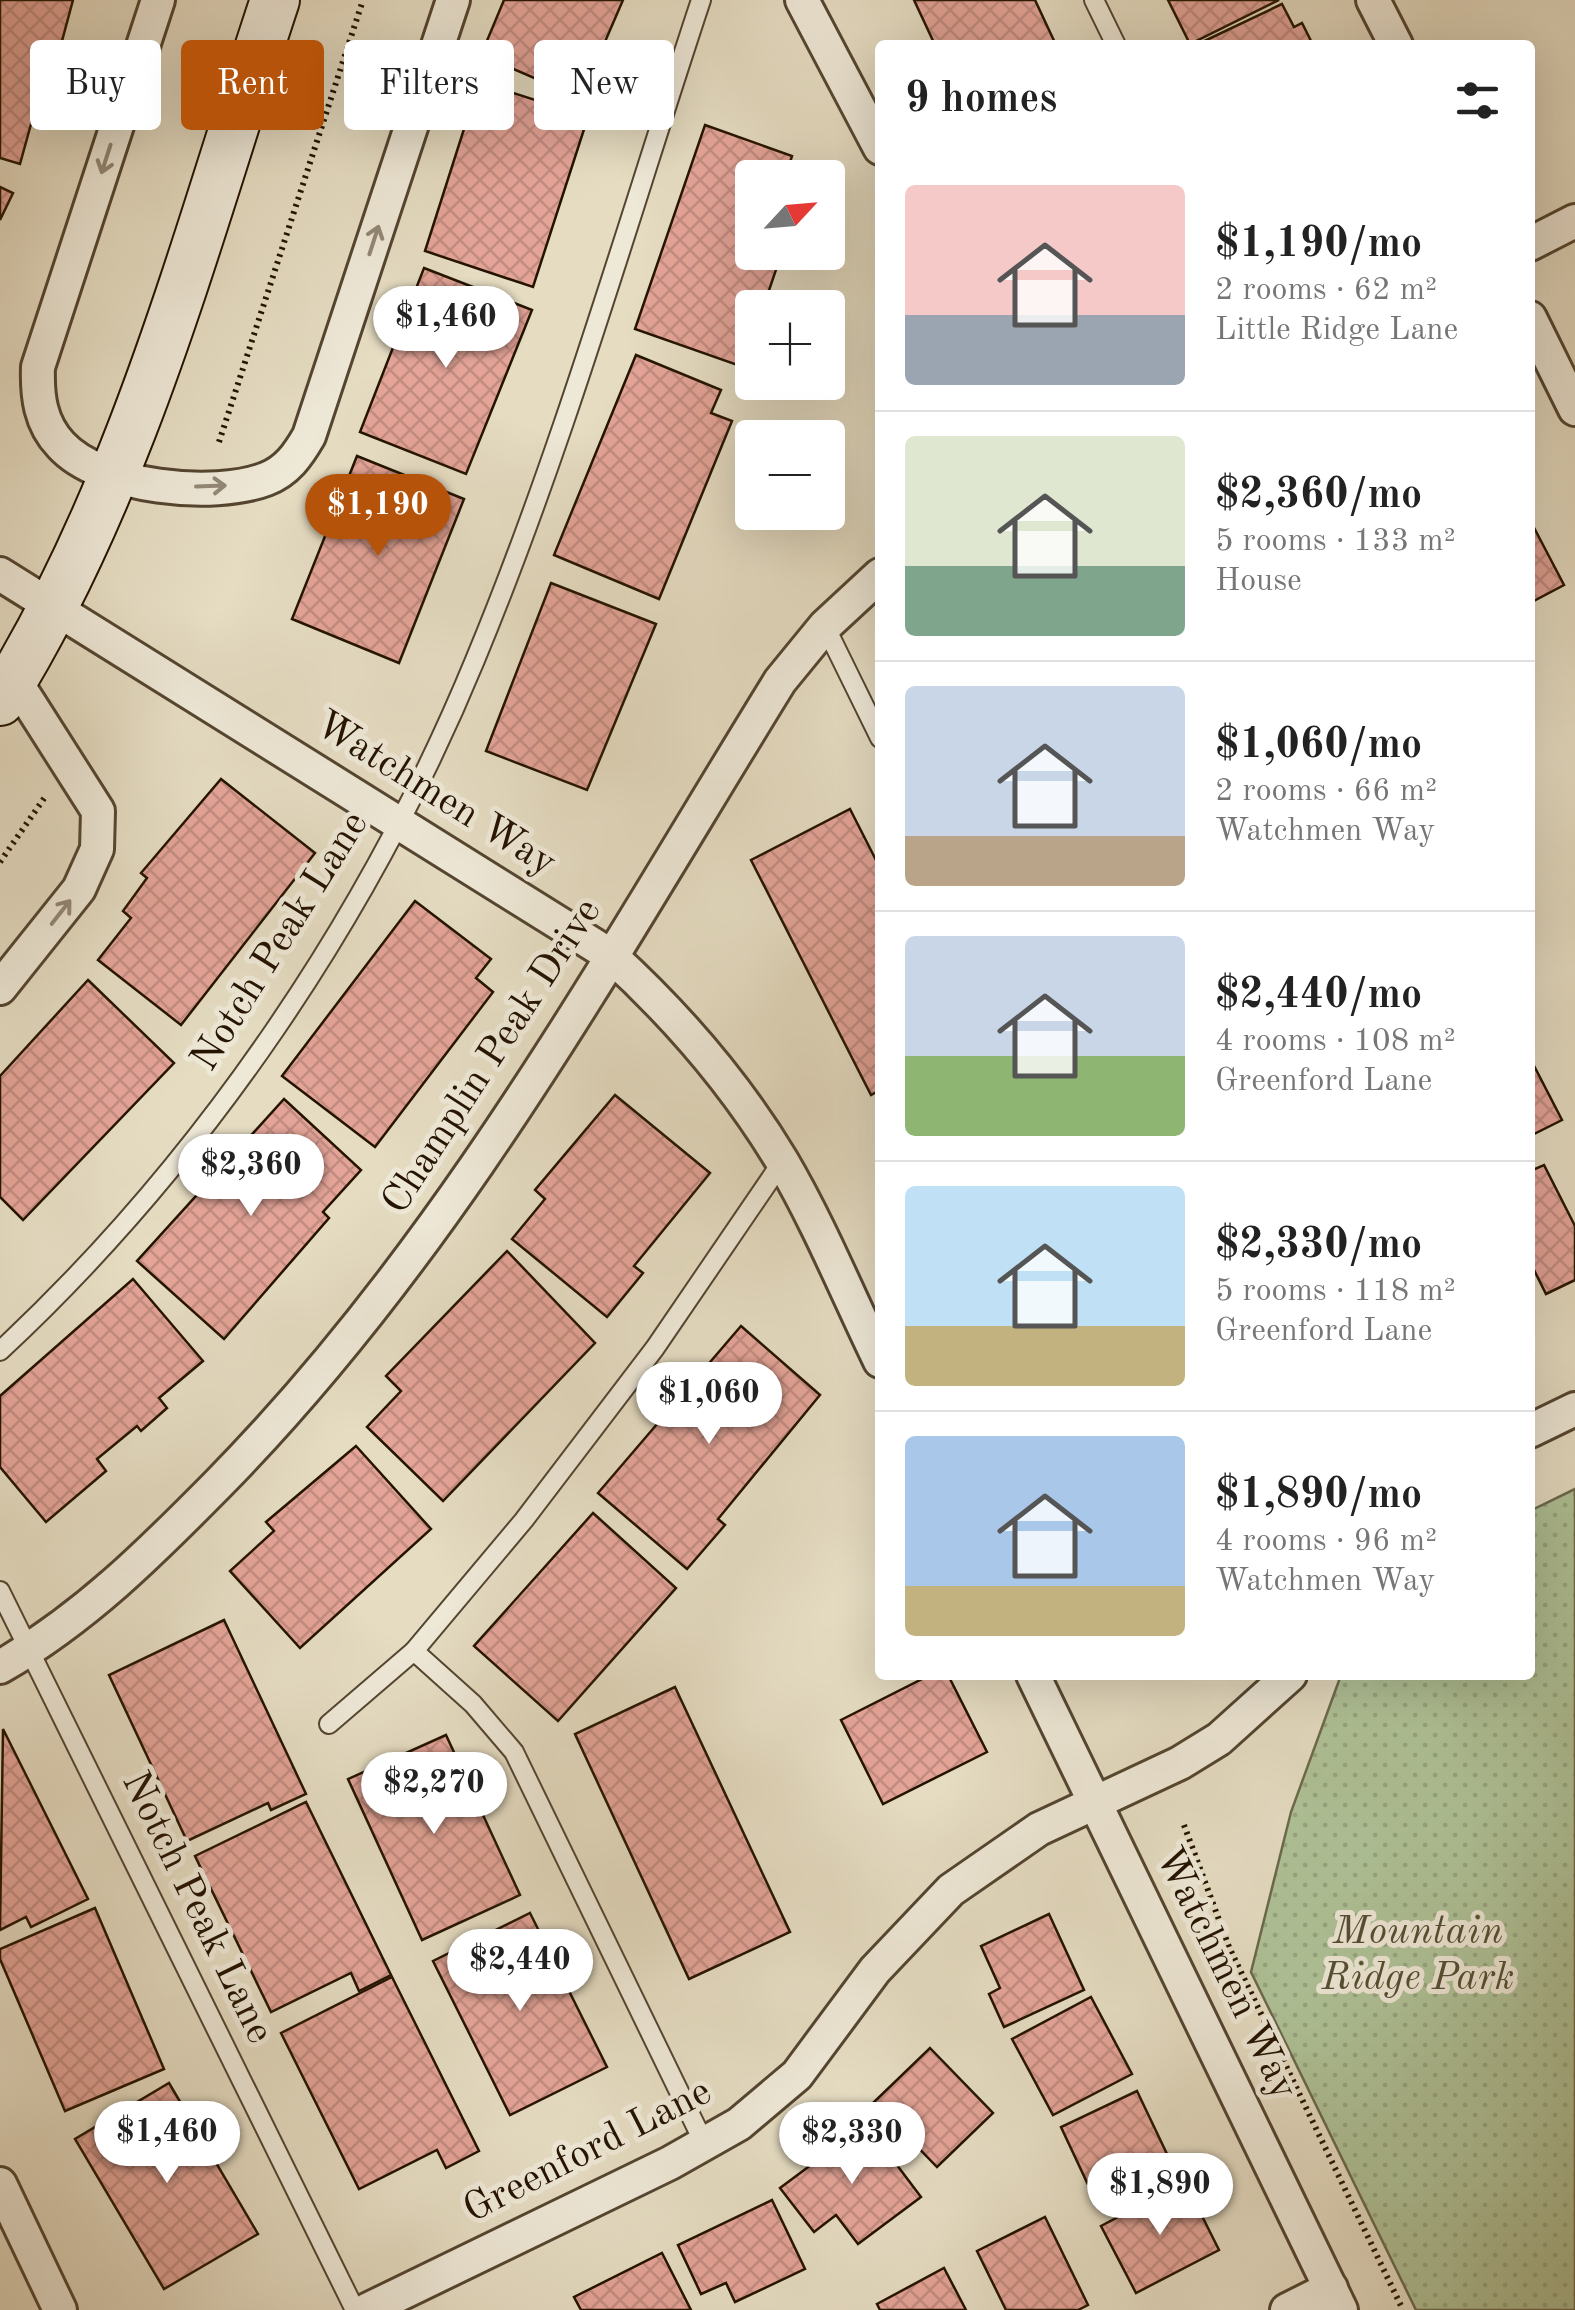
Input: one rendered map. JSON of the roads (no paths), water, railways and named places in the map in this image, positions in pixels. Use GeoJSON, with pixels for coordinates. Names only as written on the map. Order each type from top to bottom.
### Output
{"type":"FeatureCollection","features":[{"type":"Feature","properties":{"kind":"main road"},"geometry":{"type":"LineString","coordinates":[[7,690],[55,605],[114,476],[275,0]]}},
{"type":"Feature","properties":{"kind":"street"},"geometry":{"type":"LineString","coordinates":[[158,0],[38,366],[41,412],[49,430],[76,460],[114,476],[182,487],[248,484],[286,469],[299,454],[309,436],[453,0]]}},
{"type":"Feature","properties":{"kind":"street"},"geometry":{"type":"LineString","coordinates":[[802,0],[875,139]]}},
{"type":"Feature","properties":{"kind":"street"},"geometry":{"type":"LineString","coordinates":[[1374,0],[1394,40]]}},
{"type":"Feature","properties":{"kind":"street"},"geometry":{"type":"LineString","coordinates":[[1535,241],[1575,221]]}},
{"type":"Feature","properties":{"kind":"street"},"geometry":{"type":"LineString","coordinates":[[1535,328],[1575,409]]}},
{"type":"Feature","properties":{"kind":"street","name":"Watchmen Way"},"geometry":{"type":"LineString","coordinates":[[0,574],[610,955],[689,1032],[729,1081],[782,1162],[875,1351]]}},
{"type":"Feature","properties":{"kind":"street","name":"Champlin Peak Drive"},"geometry":{"type":"LineString","coordinates":[[0,1667],[113,1588],[282,1419],[332,1362],[444,1218],[780,680],[825,626],[875,580]]}},
{"type":"Feature","properties":{"kind":"street"},"geometry":{"type":"LineString","coordinates":[[0,988],[79,889],[97,849],[98,810],[7,690]]}},
{"type":"Feature","properties":{"kind":"street"},"geometry":{"type":"LineString","coordinates":[[1535,1428],[1575,1408]]}},
{"type":"Feature","properties":{"kind":"street","name":"Watchmen Way"},"geometry":{"type":"LineString","coordinates":[[1035,1680],[1336,2299]]}},
{"type":"Feature","properties":{"kind":"street","name":"Greenford Lane"},"geometry":{"type":"LineString","coordinates":[[367,2310],[705,2145],[754,2112],[796,2074],[875,1970],[951,1890],[1040,1829],[1180,1763],[1219,1739],[1284,1680]]}},
{"type":"Feature","properties":{"kind":"street"},"geometry":{"type":"LineString","coordinates":[[0,2184],[60,2310]]}},
{"type":"Feature","properties":{"kind":"street"},"geometry":{"type":"LineString","coordinates":[[1287,2310],[1336,2299]]}},
{"type":"Feature","properties":{"kind":"lane","name":"Notch Peak Lane"},"geometry":{"type":"LineString","coordinates":[[0,1352],[77,1274],[194,1138],[295,997],[398,823],[446,727],[515,559],[701,0]]}},
{"type":"Feature","properties":{"kind":"lane"},"geometry":{"type":"LineString","coordinates":[[1094,0],[1114,40]]}},
{"type":"Feature","properties":{"kind":"lane"},"geometry":{"type":"LineString","coordinates":[[825,626],[875,728]]}},
{"type":"Feature","properties":{"kind":"lane"},"geometry":{"type":"LineString","coordinates":[[329,1724],[414,1651],[524,1520],[655,1348],[782,1162]]}},
{"type":"Feature","properties":{"kind":"lane","name":"Notch Peak Lane"},"geometry":{"type":"LineString","coordinates":[[0,1591],[355,2310]]}},
{"type":"Feature","properties":{"kind":"lane"},"geometry":{"type":"LineString","coordinates":[[414,1651],[474,1704],[514,1752],[705,2145]]}},
{"type":"Feature","properties":{"kind":"park label","name":"Mountain Ridge Park"},"geometry":{"type":"Point","coordinates":[1418,1956]}}]}
